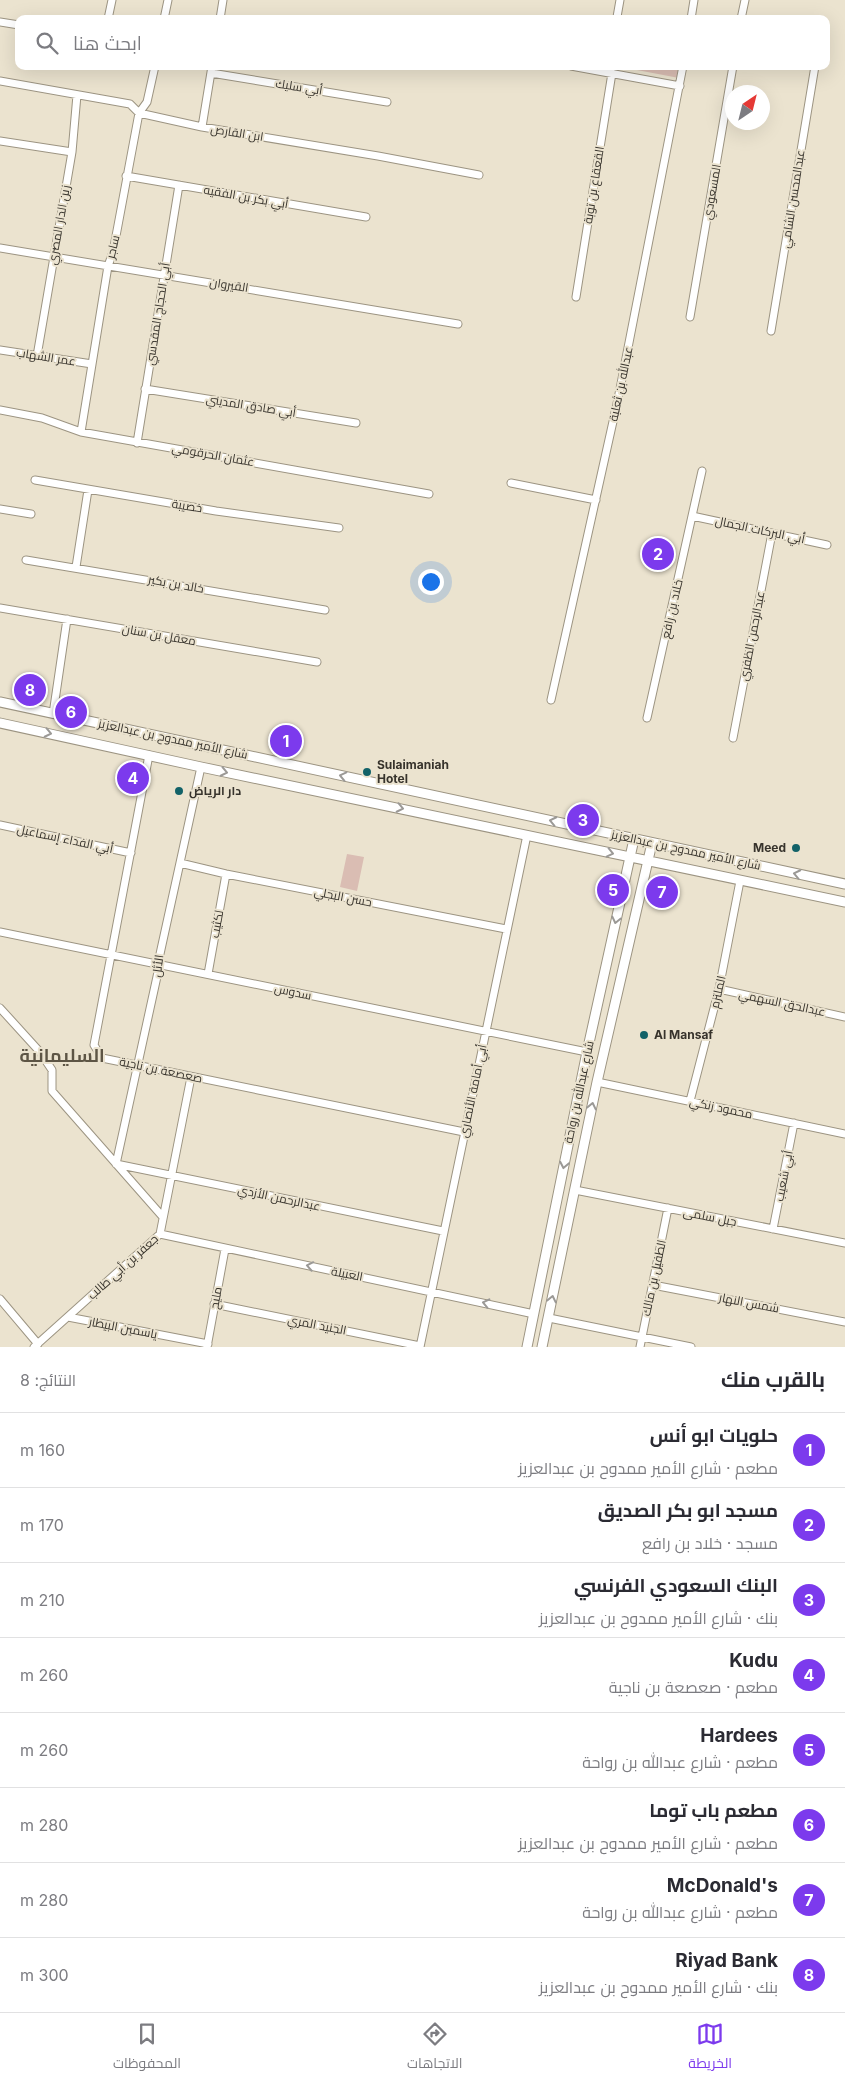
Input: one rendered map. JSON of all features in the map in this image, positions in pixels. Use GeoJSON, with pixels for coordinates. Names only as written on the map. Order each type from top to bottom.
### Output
{"type":"FeatureCollection","features":[{"type":"Feature","properties":{"kind":"street"},"geometry":{"type":"LineString","coordinates":[[109,15],[112,0]]}},
{"type":"Feature","properties":{"kind":"street"},"geometry":{"type":"LineString","coordinates":[[165,15],[168,0]]}},
{"type":"Feature","properties":{"kind":"street"},"geometry":{"type":"LineString","coordinates":[[221,15],[223,0]]}},
{"type":"Feature","properties":{"kind":"street"},"geometry":{"type":"LineString","coordinates":[[617,15],[620,0]]}},
{"type":"Feature","properties":{"kind":"street"},"geometry":{"type":"LineString","coordinates":[[692,15],[694,0]]}},
{"type":"Feature","properties":{"kind":"street"},"geometry":{"type":"LineString","coordinates":[[742,15],[744,0]]}},
{"type":"Feature","properties":{"kind":"street"},"geometry":{"type":"LineString","coordinates":[[0,22],[15,24]]}},
{"type":"Feature","properties":{"kind":"street","name":"ساجر"},"geometry":{"type":"LineString","coordinates":[[81,432],[108,266],[113,252],[126,176],[139,114],[147,102],[154,70]]}},
{"type":"Feature","properties":{"kind":"street"},"geometry":{"type":"LineString","coordinates":[[202,127],[211,70]]}},
{"type":"Feature","properties":{"kind":"street","name":"أبي سليك"},"geometry":{"type":"LineString","coordinates":[[211,70],[387,102]]}},
{"type":"Feature","properties":{"kind":"street"},"geometry":{"type":"LineString","coordinates":[[594,70],[680,86]]}},
{"type":"Feature","properties":{"kind":"street","name":"عبدالله بن ثعلبة"},"geometry":{"type":"LineString","coordinates":[[551,700],[637,309],[682,70]]}},
{"type":"Feature","properties":{"kind":"street","name":"المسعودي"},"geometry":{"type":"LineString","coordinates":[[690,317],[732,70]]}},
{"type":"Feature","properties":{"kind":"street","name":"عبدالمحسن الشامي"},"geometry":{"type":"LineString","coordinates":[[770,331],[813,70]]}},
{"type":"Feature","properties":{"kind":"street","name":"القعقاع بن توبة"},"geometry":{"type":"LineString","coordinates":[[576,297],[612,73]]}},
{"type":"Feature","properties":{"kind":"street","name":"ابن القارص"},"geometry":{"type":"LineString","coordinates":[[0,82],[130,104],[139,114],[202,127],[378,156],[478,175]]}},
{"type":"Feature","properties":{"kind":"street","name":"زين الدار المصري"},"geometry":{"type":"LineString","coordinates":[[37,356],[72,152],[77,94]]}},
{"type":"Feature","properties":{"kind":"street"},"geometry":{"type":"LineString","coordinates":[[0,141],[72,152]]}},
{"type":"Feature","properties":{"kind":"street","name":"أبي بكر بن الفقيه"},"geometry":{"type":"LineString","coordinates":[[126,176],[366,217]]}},
{"type":"Feature","properties":{"kind":"street","name":"أبي الحجاج المقدسي"},"geometry":{"type":"LineString","coordinates":[[137,442],[179,185]]}},
{"type":"Feature","properties":{"kind":"street","name":"القيروان"},"geometry":{"type":"LineString","coordinates":[[0,248],[458,324]]}},
{"type":"Feature","properties":{"kind":"street","name":"عمر الشهاب"},"geometry":{"type":"LineString","coordinates":[[0,350],[92,364]]}},
{"type":"Feature","properties":{"kind":"street","name":"أبي صادق المديني"},"geometry":{"type":"LineString","coordinates":[[145,389],[356,423]]}},
{"type":"Feature","properties":{"kind":"street","name":"عثمان الحرقومي"},"geometry":{"type":"LineString","coordinates":[[0,410],[42,418],[81,432],[429,494]]}},
{"type":"Feature","properties":{"kind":"street","name":"خلاد بن رافع"},"geometry":{"type":"LineString","coordinates":[[647,718],[702,471]]}},
{"type":"Feature","properties":{"kind":"street","name":"خصيبة"},"geometry":{"type":"LineString","coordinates":[[35,480],[88,490],[339,528]]}},
{"type":"Feature","properties":{"kind":"street"},"geometry":{"type":"LineString","coordinates":[[511,483],[596,500]]}},
{"type":"Feature","properties":{"kind":"street"},"geometry":{"type":"LineString","coordinates":[[76,567],[88,490]]}},
{"type":"Feature","properties":{"kind":"street"},"geometry":{"type":"LineString","coordinates":[[0,509],[31,514]]}},
{"type":"Feature","properties":{"kind":"street","name":"أبي البركات الجمال"},"geometry":{"type":"LineString","coordinates":[[692,516],[827,545]]}},
{"type":"Feature","properties":{"kind":"street","name":"عبدالرحمن الظفري"},"geometry":{"type":"LineString","coordinates":[[733,738],[772,533]]}},
{"type":"Feature","properties":{"kind":"street","name":"خالد بن بكير"},"geometry":{"type":"LineString","coordinates":[[26,560],[325,610]]}},
{"type":"Feature","properties":{"kind":"street","name":"معقل بن سنان"},"geometry":{"type":"LineString","coordinates":[[0,608],[317,662]]}},
{"type":"Feature","properties":{"kind":"street"},"geometry":{"type":"LineString","coordinates":[[53,714],[67,619]]}},
{"type":"Feature","properties":{"kind":"street","name":"شارع الأمير ممدوح بن عبدالعزيز"},"geometry":{"type":"LineString","coordinates":[[0,702],[845,884]]}},
{"type":"Feature","properties":{"kind":"street","name":"شارع الأمير ممدوح بن عبدالعزيز"},"geometry":{"type":"LineString","coordinates":[[0,723],[648,862],[845,902]]}},
{"type":"Feature","properties":{"kind":"street","name":"صعصعة بن ناجية"},"geometry":{"type":"LineString","coordinates":[[149,755],[94,1045],[102,1058],[464,1132]]}},
{"type":"Feature","properties":{"kind":"street","name":"الأثل"},"geometry":{"type":"LineString","coordinates":[[116,1164],[201,767]]}},
{"type":"Feature","properties":{"kind":"street","name":"أبي الفداء إسماعيل"},"geometry":{"type":"LineString","coordinates":[[0,825],[131,853]]}},
{"type":"Feature","properties":{"kind":"street","name":"أبي أمامة الأنصاري"},"geometry":{"type":"LineString","coordinates":[[420,1346],[527,835]]}},
{"type":"Feature","properties":{"kind":"street","name":"شارع عبدالله بن رواحة"},"geometry":{"type":"LineString","coordinates":[[527,1347],[587,1052],[634,839]]}},
{"type":"Feature","properties":{"kind":"street","name":"شارع عبدالله بن رواحة"},"geometry":{"type":"LineString","coordinates":[[542,1347],[597,1082],[652,842]]}},
{"type":"Feature","properties":{"kind":"street","name":"حسن البجلي"},"geometry":{"type":"LineString","coordinates":[[180,863],[226,874],[506,929]]}},
{"type":"Feature","properties":{"kind":"street","name":"لكثيب"},"geometry":{"type":"LineString","coordinates":[[208,974],[226,874]]}},
{"type":"Feature","properties":{"kind":"street","name":"الملتزم"},"geometry":{"type":"LineString","coordinates":[[690,1101],[719,990],[740,881]]}},
{"type":"Feature","properties":{"kind":"street","name":"سدوس"},"geometry":{"type":"LineString","coordinates":[[0,932],[587,1052]]}},
{"type":"Feature","properties":{"kind":"street","name":"عبدالحق السهمي"},"geometry":{"type":"LineString","coordinates":[[719,990],[845,1017]]}},
{"type":"Feature","properties":{"kind":"street"},"geometry":{"type":"LineString","coordinates":[[0,1008],[40,1052],[52,1070],[52,1091],[162,1216]]}},
{"type":"Feature","properties":{"kind":"street","name":"جعفر بن أبي طالب"},"geometry":{"type":"LineString","coordinates":[[36,1345],[160,1234],[162,1216],[191,1077]]}},
{"type":"Feature","properties":{"kind":"street","name":"محمود زنكي"},"geometry":{"type":"LineString","coordinates":[[597,1082],[845,1134]]}},
{"type":"Feature","properties":{"kind":"street","name":"أبي شعيب"},"geometry":{"type":"LineString","coordinates":[[773,1229],[794,1123]]}},
{"type":"Feature","properties":{"kind":"street","name":"عبدالرحمن الأزدي"},"geometry":{"type":"LineString","coordinates":[[116,1164],[443,1231]]}},
{"type":"Feature","properties":{"kind":"street","name":"جبل سلمى"},"geometry":{"type":"LineString","coordinates":[[575,1190],[845,1243]]}},
{"type":"Feature","properties":{"kind":"street","name":"الطفيل بن مالك"},"geometry":{"type":"LineString","coordinates":[[640,1347],[668,1208]]}},
{"type":"Feature","properties":{"kind":"street","name":"العبيلة"},"geometry":{"type":"LineString","coordinates":[[160,1234],[534,1314]]}},
{"type":"Feature","properties":{"kind":"street","name":"مليح"},"geometry":{"type":"LineString","coordinates":[[208,1346],[225,1249]]}},
{"type":"Feature","properties":{"kind":"street","name":"شمس النهار"},"geometry":{"type":"LineString","coordinates":[[653,1285],[845,1322]]}},
{"type":"Feature","properties":{"kind":"street"},"geometry":{"type":"LineString","coordinates":[[0,1299],[36,1345]]}},
{"type":"Feature","properties":{"kind":"street","name":"الجنيد المري"},"geometry":{"type":"LineString","coordinates":[[214,1304],[420,1346]]}},
{"type":"Feature","properties":{"kind":"street","name":"ياسمين البيطار"},"geometry":{"type":"LineString","coordinates":[[68,1317],[208,1346]]}},
{"type":"Feature","properties":{"kind":"street"},"geometry":{"type":"LineString","coordinates":[[549,1318],[691,1347]]}},
{"type":"Feature","properties":{"kind":"shaded area"},"geometry":{"type":"Polygon","coordinates":[[[637,70],[680,70],[679,78],[637,70]]]}},
{"type":"Feature","properties":{"kind":"shaded area"},"geometry":{"type":"Polygon","coordinates":[[[347,854],[364,857],[357,891],[340,887],[347,854]]]}},
{"type":"Feature","properties":{"kind":"place","name":"مسجد ابو بكر الصديق"},"geometry":{"type":"Point","coordinates":[658,554]}},
{"type":"Feature","properties":{"kind":"place","name":"Riyad Bank"},"geometry":{"type":"Point","coordinates":[30,690]}},
{"type":"Feature","properties":{"kind":"place","name":"مطعم باب توما"},"geometry":{"type":"Point","coordinates":[71,712]}},
{"type":"Feature","properties":{"kind":"place","name":"حلويات ابو أنس"},"geometry":{"type":"Point","coordinates":[286,741]}},
{"type":"Feature","properties":{"kind":"place","name":"Sulaimaniah Hotel"},"geometry":{"type":"Point","coordinates":[367,772]}},
{"type":"Feature","properties":{"kind":"place","name":"Kudu"},"geometry":{"type":"Point","coordinates":[133,778]}},
{"type":"Feature","properties":{"kind":"place","name":"دار الرياض"},"geometry":{"type":"Point","coordinates":[179,791]}},
{"type":"Feature","properties":{"kind":"place","name":"البنك السعودي الفرنسي"},"geometry":{"type":"Point","coordinates":[583,820]}},
{"type":"Feature","properties":{"kind":"place","name":"Meed"},"geometry":{"type":"Point","coordinates":[796,848]}},
{"type":"Feature","properties":{"kind":"place","name":"Hardees"},"geometry":{"type":"Point","coordinates":[613,890]}},
{"type":"Feature","properties":{"kind":"place","name":"McDonald's"},"geometry":{"type":"Point","coordinates":[662,892]}},
{"type":"Feature","properties":{"kind":"place","name":"Al Mansaf"},"geometry":{"type":"Point","coordinates":[644,1035]}},
{"type":"Feature","properties":{"kind":"district","name":"السليمانية"},"geometry":{"type":"Point","coordinates":[62,1056]}}]}
